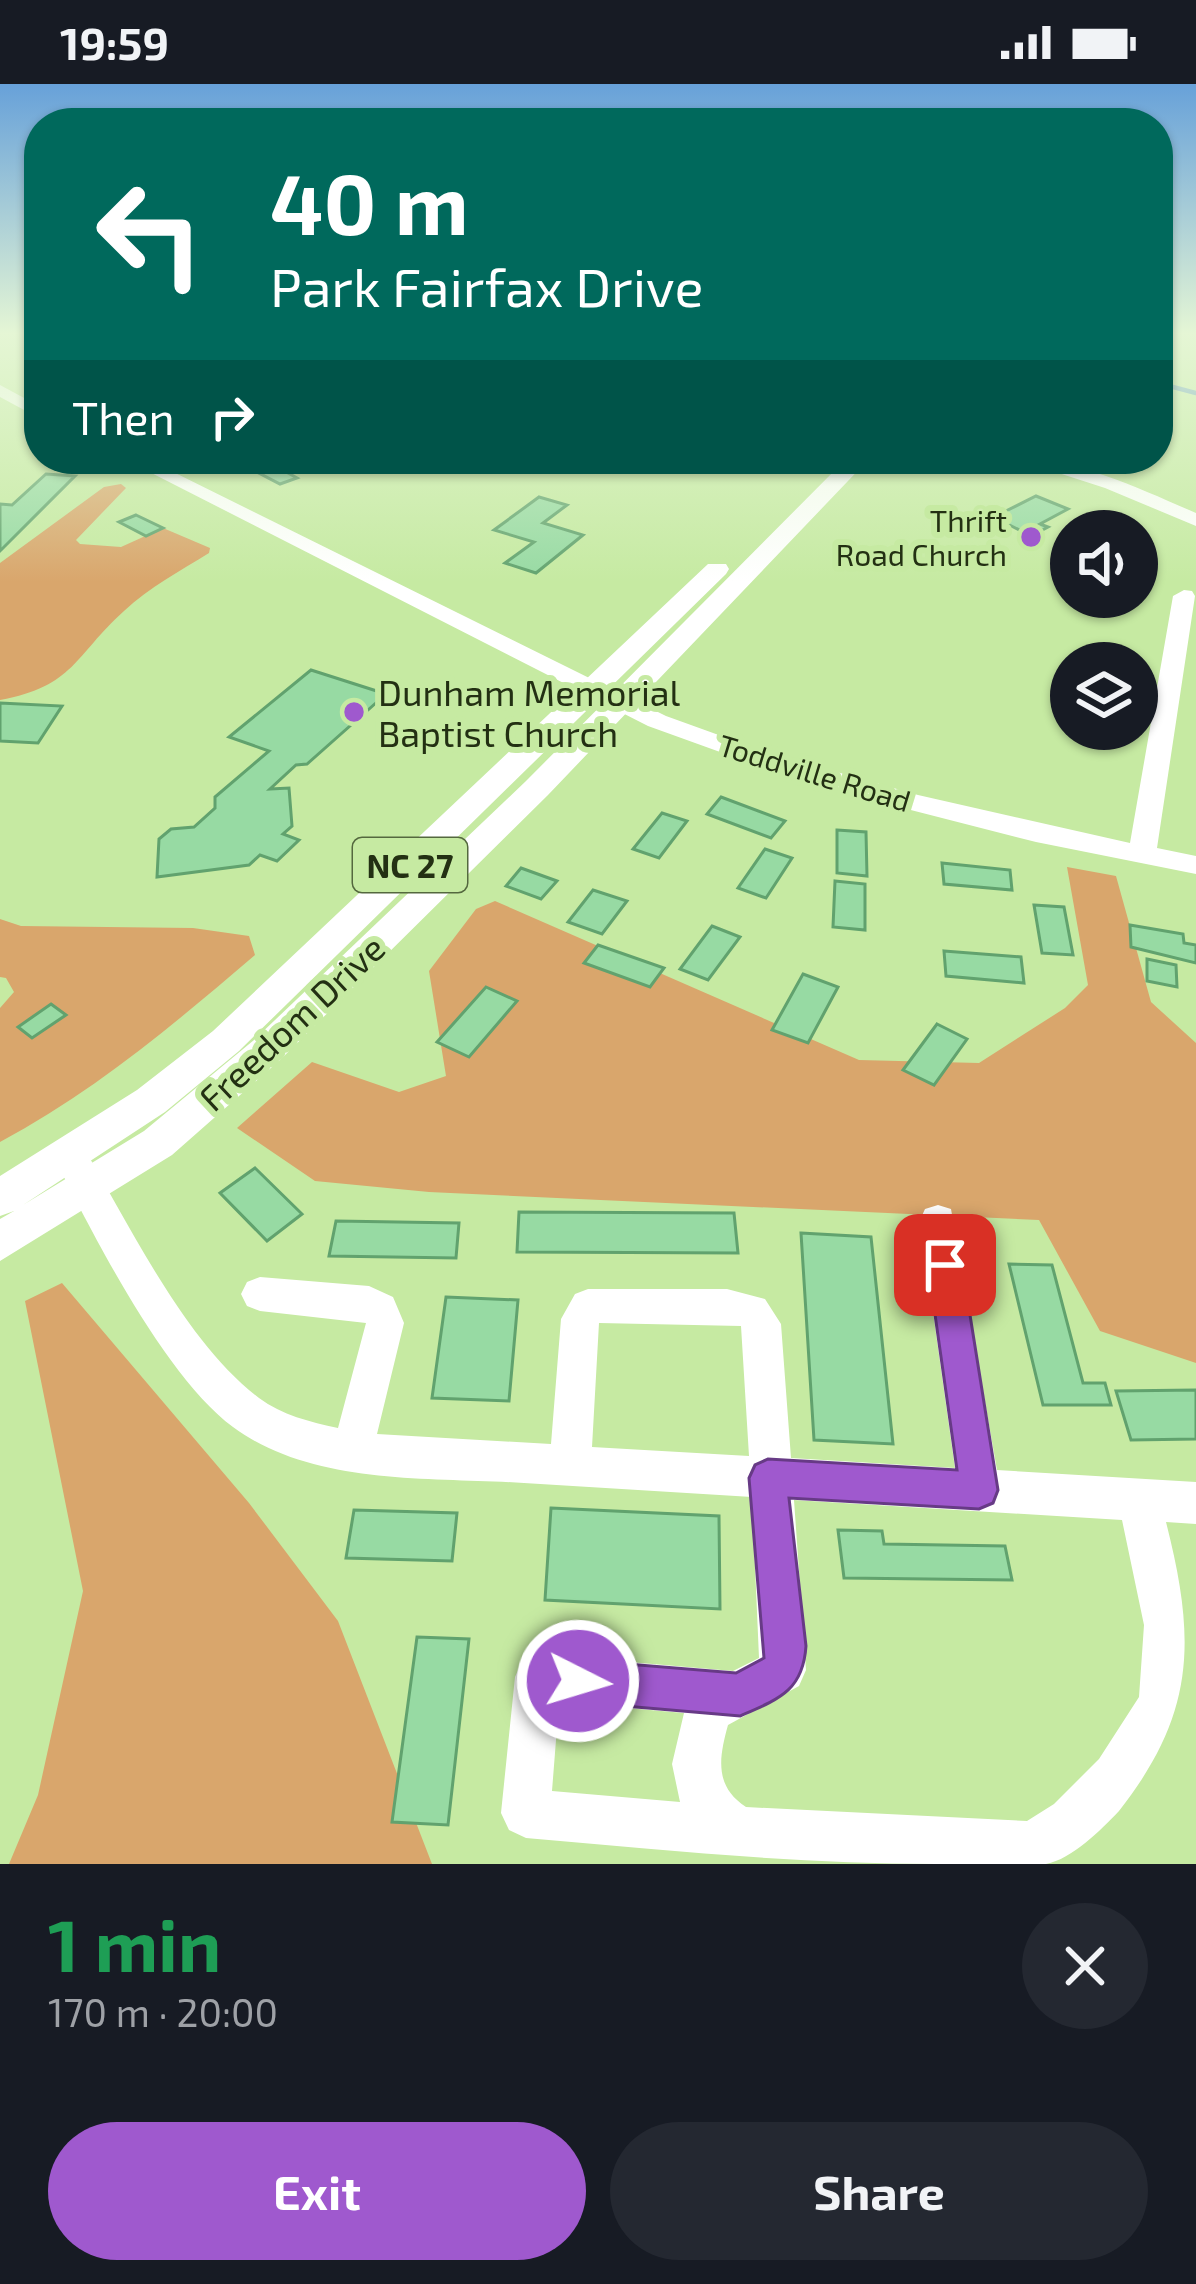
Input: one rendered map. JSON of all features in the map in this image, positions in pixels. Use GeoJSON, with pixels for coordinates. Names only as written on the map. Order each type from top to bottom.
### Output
{"type":"FeatureCollection","features":[{"type":"Feature","properties":{"kind":"main road","name":"Freedom Drive"},"geometry":{"type":"LineString","coordinates":[[605,694],[821,474]]}},
{"type":"Feature","properties":{"kind":"main road","name":"Freedom Drive"},"geometry":{"type":"LineString","coordinates":[[0,1242],[151,1101],[226,1041],[843,474]]}},
{"type":"Feature","properties":{"kind":"main road","name":"Freedom Drive"},"geometry":{"type":"LineString","coordinates":[[0,1198],[80,1171]]}},
{"type":"Feature","properties":{"kind":"street","name":"Toddville Road"},"geometry":{"type":"LineString","coordinates":[[163,474],[657,721],[813,775],[1036,833],[1196,865]]}},
{"type":"Feature","properties":{"kind":"street"},"geometry":{"type":"LineString","coordinates":[[1077,474],[1196,520]]}},
{"type":"Feature","properties":{"kind":"street"},"geometry":{"type":"LineString","coordinates":[[1142,854],[1185,663],[1184,596]]}},
{"type":"Feature","properties":{"kind":"street"},"geometry":{"type":"LineString","coordinates":[[80,1171],[183,1339],[245,1412],[316,1443],[352,1451],[570,1466],[1196,1503]]}},
{"type":"Feature","properties":{"kind":"street"},"geometry":{"type":"LineString","coordinates":[[938,1220],[979,1490]]}},
{"type":"Feature","properties":{"kind":"street"},"geometry":{"type":"LineString","coordinates":[[260,1294],[380,1309],[385,1322],[352,1451]]}},
{"type":"Feature","properties":{"kind":"street"},"geometry":{"type":"LineString","coordinates":[[570,1466],[580,1319],[588,1306],[752,1310],[762,1324],[783,1670],[710,1709],[699,1738],[698,1775],[702,1802],[716,1821],[741,1832]]}},
{"type":"Feature","properties":{"kind":"street"},"geometry":{"type":"LineString","coordinates":[[740,1695],[538,1677],[526,1813],[741,1832],[1030,1846],[1065,1829],[1112,1783],[1163,1696],[1167,1639],[1156,1568],[1138,1499]]}},
{"type":"Feature","properties":{"kind":"shaded area"},"geometry":{"type":"Polygon","coordinates":[[[121,484],[126,488],[76,540],[80,544],[121,547],[163,528],[210,548],[209,553],[134,602],[59,678],[0,700],[0,563],[104,487],[121,484]]]}},
{"type":"Feature","properties":{"kind":"shaded area"},"geometry":{"type":"Polygon","coordinates":[[[1067,867],[1116,876],[1151,1002],[1196,1043],[1196,1363],[1100,1331],[1039,1220],[429,1192],[315,1181],[237,1128],[312,1062],[399,1092],[446,1076],[429,971],[476,909],[495,901],[859,1060],[979,1063],[1065,1008],[1088,985],[1067,867]]]}},
{"type":"Feature","properties":{"kind":"shaded area"},"geometry":{"type":"Polygon","coordinates":[[[0,919],[21,926],[193,928],[249,936],[255,955],[101,1079],[0,1142],[0,1008],[14,992],[6,978],[0,977],[0,919]]]}},
{"type":"Feature","properties":{"kind":"shaded area"},"geometry":{"type":"Polygon","coordinates":[[[62,1283],[249,1503],[338,1621],[432,1864],[9,1864],[38,1795],[83,1591],[25,1301],[62,1283]]]}},
{"type":"Feature","properties":{"kind":"building"},"geometry":{"type":"Polygon","coordinates":[[[46,474],[75,476],[0,551],[0,504],[12,505],[46,474]]]}},
{"type":"Feature","properties":{"kind":"building"},"geometry":{"type":"Polygon","coordinates":[[[261,474],[297,478],[280,484],[261,474]]]}},
{"type":"Feature","properties":{"kind":"building"},"geometry":{"type":"Polygon","coordinates":[[[1036,496],[1068,509],[1050,510],[1050,519],[1040,524],[1048,527],[1031,536],[994,517],[1036,496]]]}},
{"type":"Feature","properties":{"kind":"building"},"geometry":{"type":"Polygon","coordinates":[[[539,497],[567,505],[543,523],[583,535],[536,573],[505,563],[534,542],[494,530],[539,497]]]}},
{"type":"Feature","properties":{"kind":"building"},"geometry":{"type":"Polygon","coordinates":[[[136,515],[163,528],[146,536],[119,522],[136,515]]]}},
{"type":"Feature","properties":{"kind":"building"},"geometry":{"type":"Polygon","coordinates":[[[311,670],[386,694],[307,764],[296,765],[270,789],[289,788],[292,826],[283,834],[299,840],[277,861],[260,855],[249,865],[157,877],[159,839],[171,829],[194,827],[215,808],[215,797],[269,751],[229,737],[311,670]]]}},
{"type":"Feature","properties":{"kind":"building"},"geometry":{"type":"Polygon","coordinates":[[[0,703],[62,706],[38,743],[0,741],[0,703]]]}},
{"type":"Feature","properties":{"kind":"building"},"geometry":{"type":"Polygon","coordinates":[[[721,797],[785,821],[771,838],[707,814],[721,797]]]}},
{"type":"Feature","properties":{"kind":"building"},"geometry":{"type":"Polygon","coordinates":[[[662,813],[687,821],[659,858],[633,849],[662,813]]]}},
{"type":"Feature","properties":{"kind":"building"},"geometry":{"type":"Polygon","coordinates":[[[837,830],[866,832],[867,876],[837,873],[837,830]]]}},
{"type":"Feature","properties":{"kind":"building"},"geometry":{"type":"Polygon","coordinates":[[[765,849],[792,858],[766,898],[738,888],[765,849]]]}},
{"type":"Feature","properties":{"kind":"building"},"geometry":{"type":"Polygon","coordinates":[[[942,863],[1010,870],[1012,890],[944,884],[942,863]]]}},
{"type":"Feature","properties":{"kind":"building"},"geometry":{"type":"Polygon","coordinates":[[[521,868],[557,881],[541,899],[506,886],[521,868]]]}},
{"type":"Feature","properties":{"kind":"building"},"geometry":{"type":"Polygon","coordinates":[[[835,881],[865,884],[865,930],[833,927],[835,881]]]}},
{"type":"Feature","properties":{"kind":"building"},"geometry":{"type":"Polygon","coordinates":[[[593,890],[627,901],[602,934],[568,922],[593,890]]]}},
{"type":"Feature","properties":{"kind":"building"},"geometry":{"type":"Polygon","coordinates":[[[1034,905],[1064,907],[1073,955],[1042,953],[1034,905]]]}},
{"type":"Feature","properties":{"kind":"building"},"geometry":{"type":"Polygon","coordinates":[[[1130,925],[1183,934],[1184,943],[1196,945],[1196,963],[1131,947],[1130,925]]]}},
{"type":"Feature","properties":{"kind":"building"},"geometry":{"type":"Polygon","coordinates":[[[712,926],[740,937],[708,980],[680,969],[712,926]]]}},
{"type":"Feature","properties":{"kind":"building"},"geometry":{"type":"Polygon","coordinates":[[[598,945],[664,968],[650,987],[584,963],[598,945]]]}},
{"type":"Feature","properties":{"kind":"building"},"geometry":{"type":"Polygon","coordinates":[[[944,951],[1021,957],[1024,983],[946,976],[944,951]]]}},
{"type":"Feature","properties":{"kind":"building"},"geometry":{"type":"Polygon","coordinates":[[[1147,959],[1176,965],[1177,987],[1147,981],[1147,959]]]}},
{"type":"Feature","properties":{"kind":"building"},"geometry":{"type":"Polygon","coordinates":[[[803,974],[838,987],[808,1043],[772,1030],[803,974]]]}},
{"type":"Feature","properties":{"kind":"building"},"geometry":{"type":"Polygon","coordinates":[[[486,987],[517,1001],[469,1057],[437,1042],[486,987]]]}},
{"type":"Feature","properties":{"kind":"building"},"geometry":{"type":"Polygon","coordinates":[[[51,1004],[66,1015],[32,1038],[18,1027],[51,1004]]]}},
{"type":"Feature","properties":{"kind":"building"},"geometry":{"type":"Polygon","coordinates":[[[937,1024],[967,1039],[934,1085],[903,1070],[937,1024]]]}},
{"type":"Feature","properties":{"kind":"building"},"geometry":{"type":"Polygon","coordinates":[[[255,1168],[302,1214],[267,1241],[220,1193],[255,1168]]]}},
{"type":"Feature","properties":{"kind":"building"},"geometry":{"type":"Polygon","coordinates":[[[519,1212],[734,1213],[738,1253],[517,1252],[519,1212]]]}},
{"type":"Feature","properties":{"kind":"building"},"geometry":{"type":"Polygon","coordinates":[[[336,1221],[459,1223],[456,1258],[329,1256],[336,1221]]]}},
{"type":"Feature","properties":{"kind":"building"},"geometry":{"type":"Polygon","coordinates":[[[801,1233],[871,1237],[893,1444],[814,1440],[801,1233]]]}},
{"type":"Feature","properties":{"kind":"building"},"geometry":{"type":"Polygon","coordinates":[[[1009,1264],[1052,1265],[1083,1383],[1105,1383],[1111,1405],[1043,1405],[1009,1264]]]}},
{"type":"Feature","properties":{"kind":"building"},"geometry":{"type":"Polygon","coordinates":[[[446,1297],[518,1300],[509,1401],[432,1398],[446,1297]]]}},
{"type":"Feature","properties":{"kind":"building"},"geometry":{"type":"Polygon","coordinates":[[[1196,1390],[1196,1439],[1131,1440],[1116,1391],[1196,1390]]]}},
{"type":"Feature","properties":{"kind":"building"},"geometry":{"type":"Polygon","coordinates":[[[551,1508],[719,1516],[720,1609],[545,1600],[551,1508]]]}},
{"type":"Feature","properties":{"kind":"building"},"geometry":{"type":"Polygon","coordinates":[[[354,1510],[457,1513],[452,1561],[346,1558],[354,1510]]]}},
{"type":"Feature","properties":{"kind":"building"},"geometry":{"type":"Polygon","coordinates":[[[838,1530],[882,1531],[884,1544],[1005,1546],[1012,1580],[844,1578],[838,1530]]]}},
{"type":"Feature","properties":{"kind":"building"},"geometry":{"type":"Polygon","coordinates":[[[417,1637],[469,1639],[448,1825],[392,1822],[417,1637]]]}},
{"type":"Feature","properties":{"kind":"place","name":"Thrift Road Church"},"geometry":{"type":"Point","coordinates":[1031,537]}},
{"type":"Feature","properties":{"kind":"place","name":"Dunham Memorial Baptist Church"},"geometry":{"type":"Point","coordinates":[354,712]}},
{"type":"Feature","properties":{"kind":"route"},"geometry":{"type":"LineString","coordinates":[[578,1681],[740,1695],[783,1670],[785,1646],[768,1478],[979,1490],[945,1265]]}}]}
